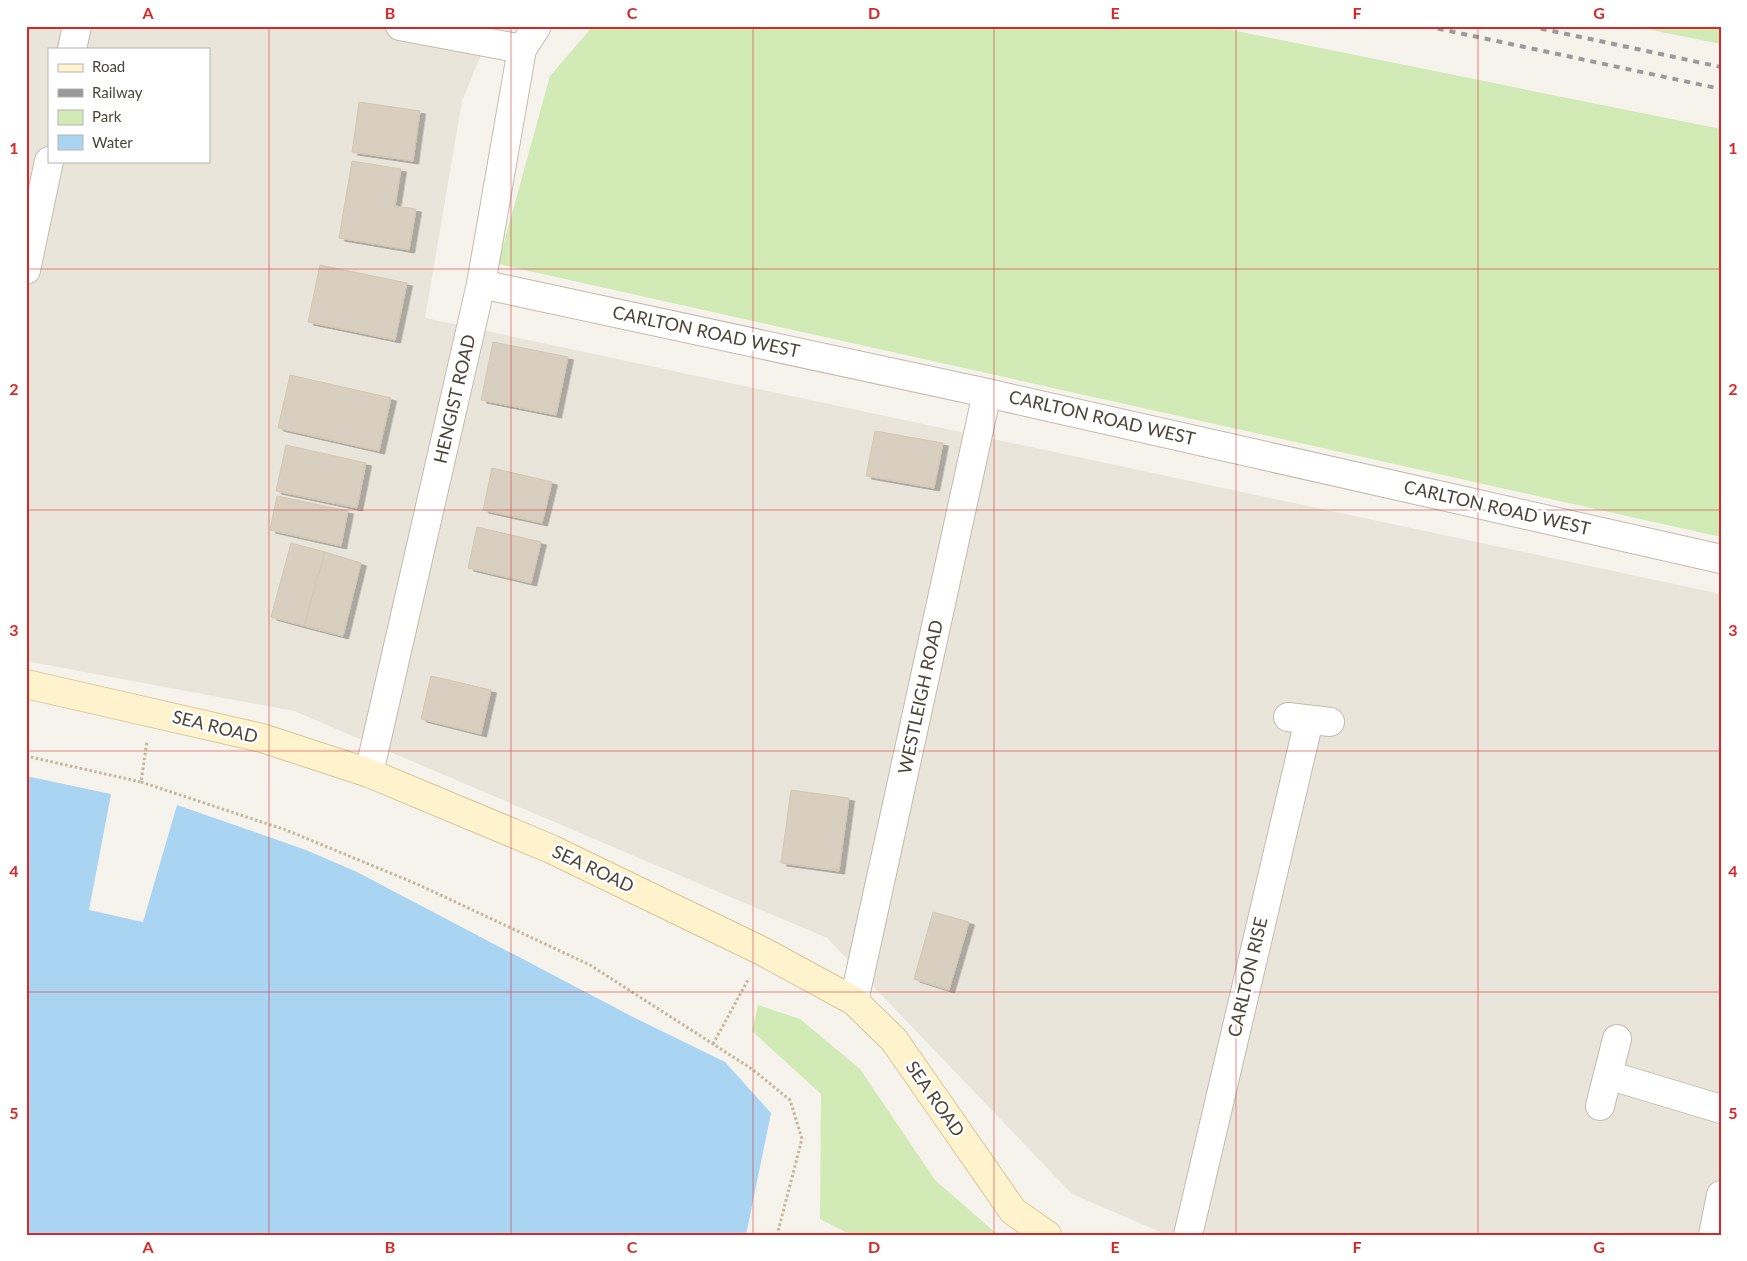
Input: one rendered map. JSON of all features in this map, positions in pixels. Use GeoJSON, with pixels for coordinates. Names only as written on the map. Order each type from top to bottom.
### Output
{"type":"FeatureCollection","features":[{"type":"Feature","properties":{"kind":"street"},"geometry":{"type":"LineString","coordinates":[[72,48],[77,26]]}},
{"type":"Feature","properties":{"kind":"street"},"geometry":{"type":"LineString","coordinates":[[400,26],[522,49]]}},
{"type":"Feature","properties":{"kind":"street","name":"HENGIST ROAD"},"geometry":{"type":"LineString","coordinates":[[369,773],[481,284],[522,49],[537,26]]}},
{"type":"Feature","properties":{"kind":"street"},"geometry":{"type":"LineString","coordinates":[[26,270],[33,202],[49,162]]}},
{"type":"Feature","properties":{"kind":"street","name":"CARLTON ROAD WEST"},"geometry":{"type":"LineString","coordinates":[[481,284],[987,392],[1721,558]]}},
{"type":"Feature","properties":{"kind":"street","name":"WESTLEIGH ROAD"},"geometry":{"type":"LineString","coordinates":[[854,1000],[987,392]]}},
{"type":"Feature","properties":{"kind":"street","name":"SEA ROAD"},"geometry":{"type":"LineString","coordinates":[[26,684],[262,738],[369,773],[551,849],[705,922],[854,1000],[894,1040],[1013,1211],[1046,1235]]}},
{"type":"Feature","properties":{"kind":"street","name":"CARLTON RISE"},"geometry":{"type":"LineString","coordinates":[[1188,1235],[1309,720]]}},
{"type":"Feature","properties":{"kind":"street"},"geometry":{"type":"LineString","coordinates":[[1600,1106],[1617,1038]]}},
{"type":"Feature","properties":{"kind":"street"},"geometry":{"type":"LineString","coordinates":[[1608,1075],[1721,1109]]}},
{"type":"Feature","properties":{"kind":"street"},"geometry":{"type":"LineString","coordinates":[[1713,1235],[1721,1195]]}},
{"type":"Feature","properties":{"kind":"path"},"geometry":{"type":"LineString","coordinates":[[141,782],[152,712]]}},
{"type":"Feature","properties":{"kind":"path"},"geometry":{"type":"LineString","coordinates":[[26,756],[141,782],[286,830],[417,884],[590,965],[752,1069],[790,1100],[802,1139],[777,1235]]}},
{"type":"Feature","properties":{"kind":"path"},"geometry":{"type":"LineString","coordinates":[[713,1044],[736,1005]]}},
{"type":"Feature","properties":{"kind":"shaded area"},"geometry":{"type":"Polygon","coordinates":[[[26,26],[493,26],[462,101],[425,318],[1721,594],[1721,1235],[1167,1235],[1072,1194],[827,938],[294,711],[26,661],[26,26]]]}},
{"type":"Feature","properties":{"kind":"green space"},"geometry":{"type":"Polygon","coordinates":[[[593,26],[1212,26],[1721,129],[1721,537],[498,264],[550,76],[593,26]]]}},
{"type":"Feature","properties":{"kind":"green space"},"geometry":{"type":"Polygon","coordinates":[[[1632,26],[1721,26],[1721,44],[1632,26]]]}},
{"type":"Feature","properties":{"kind":"green space"},"geometry":{"type":"Polygon","coordinates":[[[758,1005],[800,1019],[860,1069],[935,1180],[998,1235],[851,1235],[820,1219],[821,1094],[752,1031],[758,1005]]]}},
{"type":"Feature","properties":{"kind":"water"},"geometry":{"type":"Polygon","coordinates":[[[26,776],[111,794],[89,910],[143,922],[177,805],[306,850],[357,872],[633,1017],[725,1062],[771,1113],[746,1235],[26,1235],[26,776]]]}},
{"type":"Feature","properties":{"kind":"building"},"geometry":{"type":"Polygon","coordinates":[[[359,102],[420,111],[413,161],[352,152],[359,102]]]}},
{"type":"Feature","properties":{"kind":"building"},"geometry":{"type":"Polygon","coordinates":[[[352,161],[401,169],[395,206],[416,209],[409,250],[339,238],[352,161]]]}},
{"type":"Feature","properties":{"kind":"building"},"geometry":{"type":"Polygon","coordinates":[[[320,265],[407,283],[395,340],[308,322],[320,265]]]}},
{"type":"Feature","properties":{"kind":"building"},"geometry":{"type":"Polygon","coordinates":[[[493,342],[568,357],[556,415],[481,400],[493,342]]]}},
{"type":"Feature","properties":{"kind":"building"},"geometry":{"type":"Polygon","coordinates":[[[290,375],[391,398],[379,451],[278,428],[290,375]]]}},
{"type":"Feature","properties":{"kind":"building"},"geometry":{"type":"Polygon","coordinates":[[[875,431],[943,443],[934,488],[866,476],[875,431]]]}},
{"type":"Feature","properties":{"kind":"building"},"geometry":{"type":"Polygon","coordinates":[[[286,445],[366,463],[357,508],[276,491],[286,445]]]}},
{"type":"Feature","properties":{"kind":"building"},"geometry":{"type":"Polygon","coordinates":[[[492,468],[552,482],[542,523],[483,510],[492,468]]]}},
{"type":"Feature","properties":{"kind":"building"},"geometry":{"type":"Polygon","coordinates":[[[277,496],[348,511],[341,546],[270,530],[277,496]]]}},
{"type":"Feature","properties":{"kind":"building"},"geometry":{"type":"Polygon","coordinates":[[[477,527],[541,542],[531,583],[468,568],[477,527]]]}},
{"type":"Feature","properties":{"kind":"building"},"geometry":{"type":"Polygon","coordinates":[[[291,543],[325,552],[304,626],[271,617],[291,543]]]}},
{"type":"Feature","properties":{"kind":"building"},"geometry":{"type":"Polygon","coordinates":[[[325,552],[361,563],[343,636],[304,626],[325,552]]]}},
{"type":"Feature","properties":{"kind":"building"},"geometry":{"type":"Polygon","coordinates":[[[431,676],[491,690],[481,734],[421,719],[431,676]]]}},
{"type":"Feature","properties":{"kind":"building"},"geometry":{"type":"Polygon","coordinates":[[[791,790],[849,798],[839,871],[781,863],[791,790]]]}},
{"type":"Feature","properties":{"kind":"building"},"geometry":{"type":"Polygon","coordinates":[[[933,912],[969,922],[949,990],[914,979],[933,912]]]}},
{"type":"Feature","properties":{"kind":"railway"},"geometry":{"type":"LineString","coordinates":[[1426,26],[1721,89]]}},
{"type":"Feature","properties":{"kind":"railway"},"geometry":{"type":"LineString","coordinates":[[1529,26],[1721,67]]}}]}
